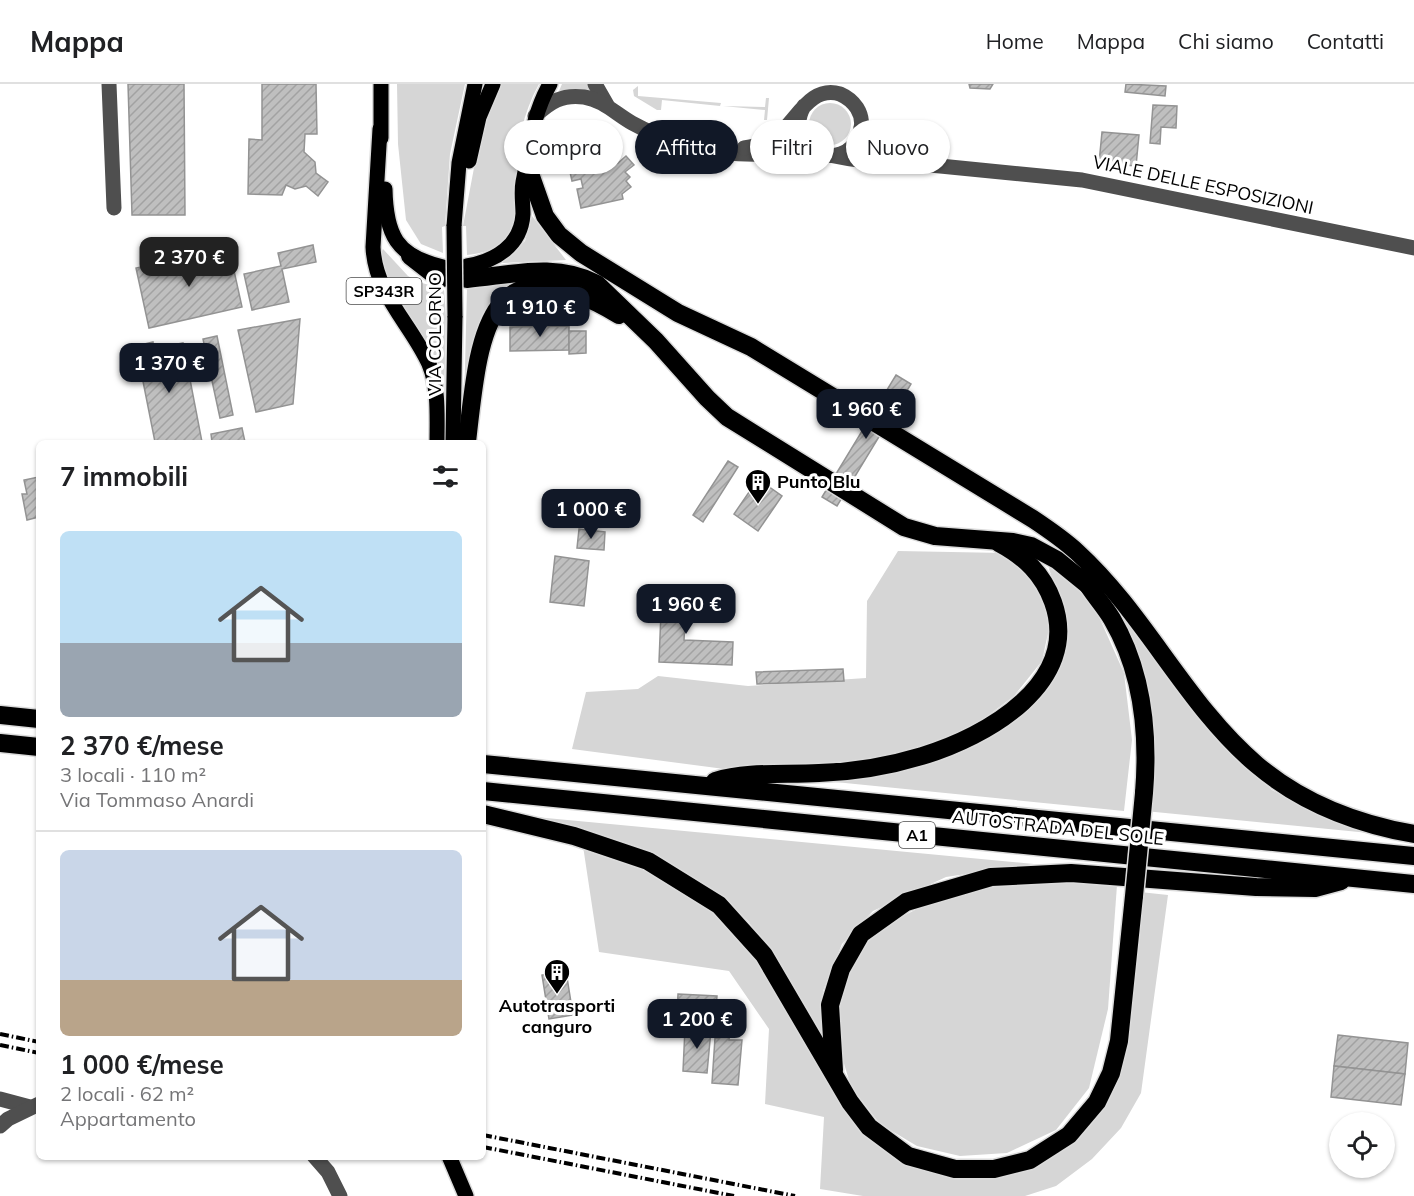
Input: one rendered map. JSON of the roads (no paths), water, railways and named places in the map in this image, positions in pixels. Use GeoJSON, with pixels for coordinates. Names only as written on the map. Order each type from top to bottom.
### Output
{"type":"FeatureCollection","features":[{"type":"Feature","properties":{"kind":"highway"},"geometry":{"type":"LineString","coordinates":[[530,174],[545,216],[559,235],[581,253],[678,313],[751,347],[1033,519],[1053,534],[1092,567],[1215,722],[1258,765],[1282,784],[1322,806],[1364,822],[1414,834]]}},
{"type":"Feature","properties":{"kind":"highway"},"geometry":{"type":"LineString","coordinates":[[410,256],[437,277],[443,273]]}},
{"type":"Feature","properties":{"kind":"highway"},"geometry":{"type":"LineString","coordinates":[[467,273],[560,271],[597,284],[647,332],[706,398],[727,417],[862,502],[904,527],[923,534],[993,542],[1016,542],[1040,550],[1089,586]]}},
{"type":"Feature","properties":{"kind":"highway"},"geometry":{"type":"LineString","coordinates":[[467,440],[484,339],[491,318],[505,298],[527,289],[561,288],[597,302],[647,332]]}},
{"type":"Feature","properties":{"kind":"highway"},"geometry":{"type":"LineString","coordinates":[[486,815],[574,836],[648,861],[719,905],[764,955],[794,1001],[821,1055],[834,1071],[850,1102],[869,1127],[900,1151],[924,1162],[955,1169],[986,1170],[1015,1165],[1046,1152],[1069,1135],[1084,1119],[1097,1102],[1111,1073],[1120,1030],[1134,896],[1144,793],[1145,729],[1138,683],[1117,629],[1053,534]]}},
{"type":"Feature","properties":{"kind":"highway"},"geometry":{"type":"LineString","coordinates":[[702,785],[731,776],[822,773],[911,759],[961,742],[1014,710],[1037,687],[1048,669],[1055,653],[1059,625],[1052,599],[1035,568],[1021,556],[993,542]]}},
{"type":"Feature","properties":{"kind":"highway"},"geometry":{"type":"LineString","coordinates":[[0,715],[36,719]]}},
{"type":"Feature","properties":{"kind":"highway"},"geometry":{"type":"LineString","coordinates":[[0,742],[36,747]]}},
{"type":"Feature","properties":{"kind":"highway","name":"AUTOSTRADA DEL SOLE"},"geometry":{"type":"LineString","coordinates":[[486,764],[1414,856]]}},
{"type":"Feature","properties":{"kind":"highway","name":"AUTOSTRADA DEL SOLE"},"geometry":{"type":"LineString","coordinates":[[486,791],[1414,884]]}},
{"type":"Feature","properties":{"kind":"highway"},"geometry":{"type":"LineString","coordinates":[[834,1071],[830,1005],[841,969],[861,934],[906,902],[991,877],[1071,873],[1256,887],[1315,888],[1350,878]]}},
{"type":"Feature","properties":{"kind":"main road","name":"SP343R"},"geometry":{"type":"LineString","coordinates":[[381,84],[375,267],[387,296],[431,370],[437,400],[437,440]]}},
{"type":"Feature","properties":{"kind":"main road"},"geometry":{"type":"LineString","coordinates":[[454,219],[460,157],[475,84]]}},
{"type":"Feature","properties":{"kind":"main road"},"geometry":{"type":"LineString","coordinates":[[454,219],[464,191],[479,117],[493,84]]}},
{"type":"Feature","properties":{"kind":"main road"},"geometry":{"type":"LineString","coordinates":[[534,120],[550,84]]}},
{"type":"Feature","properties":{"kind":"main road","name":"SP343R"},"geometry":{"type":"LineString","coordinates":[[380,129],[389,221],[396,239],[410,256]]}},
{"type":"Feature","properties":{"kind":"main road"},"geometry":{"type":"LineString","coordinates":[[467,273],[507,249],[518,235],[526,174]]}},
{"type":"Feature","properties":{"kind":"main road","name":"VIA COLORNO"},"geometry":{"type":"LineString","coordinates":[[453,440],[454,219]]}},
{"type":"Feature","properties":{"kind":"main road"},"geometry":{"type":"LineString","coordinates":[[452,1160],[466,1196]]}},
{"type":"Feature","properties":{"kind":"street"},"geometry":{"type":"LineString","coordinates":[[109,84],[114,208]]}},
{"type":"Feature","properties":{"kind":"street","name":"VIALE DELLE ESPOSIZIONI"},"geometry":{"type":"LineString","coordinates":[[596,84],[607,105]]}},
{"type":"Feature","properties":{"kind":"street","name":"VIALE DELLE ESPOSIZIONI"},"geometry":{"type":"LineString","coordinates":[[738,150],[759,145],[774,138],[804,106],[823,93],[841,95],[857,108],[859,120]]}},
{"type":"Feature","properties":{"kind":"street","name":"VIALE DELLE ESPOSIZIONI"},"geometry":{"type":"LineString","coordinates":[[535,116],[552,100],[563,97],[586,97],[607,105],[635,124]]}},
{"type":"Feature","properties":{"kind":"street","name":"VIALE DELLE ESPOSIZIONI"},"geometry":{"type":"LineString","coordinates":[[799,120],[804,106]]}},
{"type":"Feature","properties":{"kind":"street","name":"VIALE DELLE ESPOSIZIONI"},"geometry":{"type":"LineString","coordinates":[[950,167],[1082,180],[1414,248]]}},
{"type":"Feature","properties":{"kind":"street"},"geometry":{"type":"LineString","coordinates":[[0,1099],[34,1105]]}},
{"type":"Feature","properties":{"kind":"street"},"geometry":{"type":"LineString","coordinates":[[0,1126],[34,1105]]}},
{"type":"Feature","properties":{"kind":"street"},"geometry":{"type":"LineString","coordinates":[[317,1160],[328,1173],[340,1196]]}},
{"type":"Feature","properties":{"kind":"railway"},"geometry":{"type":"LineString","coordinates":[[0,1034],[36,1041]]}},
{"type":"Feature","properties":{"kind":"railway"},"geometry":{"type":"LineString","coordinates":[[0,1045],[36,1052]]}},
{"type":"Feature","properties":{"kind":"railway"},"geometry":{"type":"LineString","coordinates":[[486,1136],[795,1196]]}},
{"type":"Feature","properties":{"kind":"railway"},"geometry":{"type":"LineString","coordinates":[[486,1148],[734,1196]]}},
{"type":"Feature","properties":{"kind":"place","name":"Punto Blu"},"geometry":{"type":"Point","coordinates":[758,505]}},
{"type":"Feature","properties":{"kind":"place","name":"Autotrasporti canguro"},"geometry":{"type":"Point","coordinates":[557,995]}}]}
